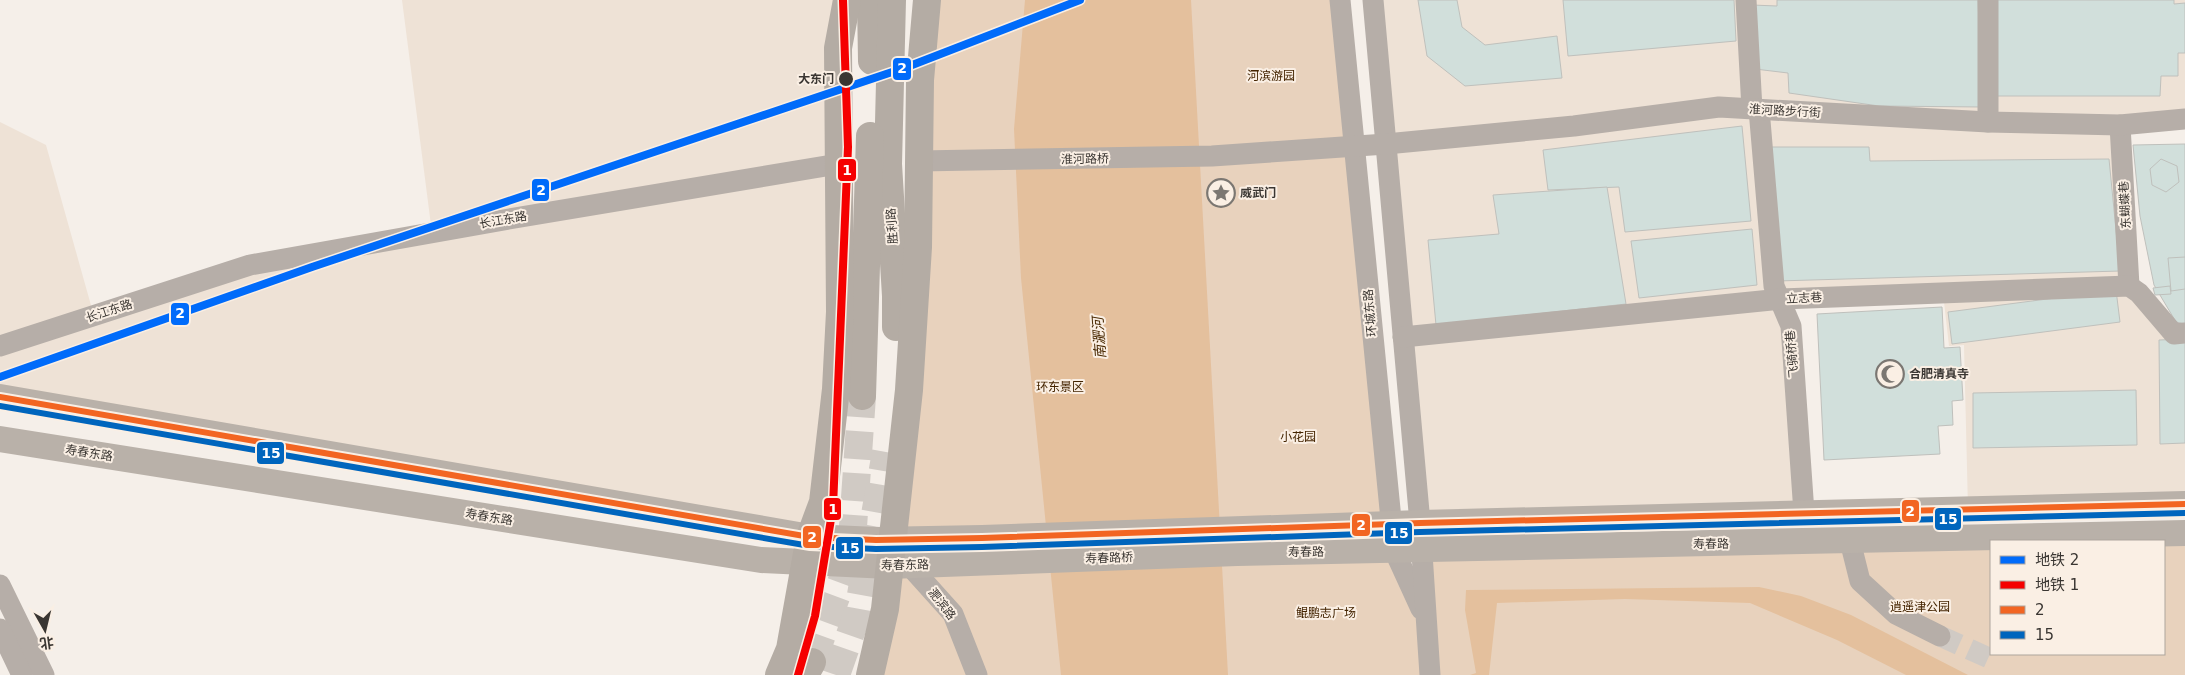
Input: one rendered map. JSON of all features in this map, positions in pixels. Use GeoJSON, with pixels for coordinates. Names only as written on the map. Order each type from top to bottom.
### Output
{"type":"FeatureCollection","features":[{"type":"Feature","properties":{"kind":"highway"},"geometry":{"type":"LineString","coordinates":[[779,675],[790,649],[806,550],[823,502],[836,389],[840,312],[838,48],[847,0]]}},
{"type":"Feature","properties":{"kind":"highway","name":"胜利路"},"geometry":{"type":"LineString","coordinates":[[862,396],[872,76],[871,0]]}},
{"type":"Feature","properties":{"kind":"highway","name":"胜利路"},"geometry":{"type":"LineString","coordinates":[[886,452],[894,377],[896,296],[888,164],[892,0]]}},
{"type":"Feature","properties":{"kind":"highway"},"geometry":{"type":"LineString","coordinates":[[870,675],[885,608],[899,566],[891,539],[909,390],[918,247],[920,80],[927,0]]}},
{"type":"Feature","properties":{"kind":"main road","name":"寿春东路"},"geometry":{"type":"LineString","coordinates":[[0,397],[899,566],[981,550]]}},
{"type":"Feature","properties":{"kind":"main road","name":"寿春东路"},"geometry":{"type":"LineString","coordinates":[[0,439],[761,560],[806,550],[891,539],[981,550]]}},
{"type":"Feature","properties":{"kind":"main road","name":"寿春路"},"geometry":{"type":"LineString","coordinates":[[1392,537],[1420,523],[2185,504]]}},
{"type":"Feature","properties":{"kind":"main road","name":"寿春路"},"geometry":{"type":"LineString","coordinates":[[1236,541],[1392,537],[1422,549],[2185,533]]}},
{"type":"Feature","properties":{"kind":"main road","name":"寿春路桥"},"geometry":{"type":"LineString","coordinates":[[981,550],[1236,541]]}},
{"type":"Feature","properties":{"kind":"street","name":"环城东路"},"geometry":{"type":"LineString","coordinates":[[1340,0],[1392,537],[1425,620]]}},
{"type":"Feature","properties":{"kind":"street","name":"环城东路"},"geometry":{"type":"LineString","coordinates":[[1373,0],[1420,523],[1430,675]]}},
{"type":"Feature","properties":{"kind":"street","name":"飞骑桥巷"},"geometry":{"type":"LineString","coordinates":[[1746,0],[1774,286],[1791,326],[1804,513]]}},
{"type":"Feature","properties":{"kind":"street"},"geometry":{"type":"LineString","coordinates":[[1988,0],[1988,122]]}},
{"type":"Feature","properties":{"kind":"street","name":"淮河路步行街"},"geometry":{"type":"LineString","coordinates":[[1354,146],[1574,126],[1719,107],[1988,122],[2120,125],[2185,119]]}},
{"type":"Feature","properties":{"kind":"street","name":"东蝴蝶巷"},"geometry":{"type":"LineString","coordinates":[[2120,125],[2129,286]]}},
{"type":"Feature","properties":{"kind":"street","name":"淮河路桥"},"geometry":{"type":"LineString","coordinates":[[919,161],[972,162],[1199,157],[1354,146]]}},
{"type":"Feature","properties":{"kind":"street","name":"长江东路"},"geometry":{"type":"LineString","coordinates":[[0,346],[250,265],[838,164]]}},
{"type":"Feature","properties":{"kind":"street"},"geometry":{"type":"LineString","coordinates":[[2129,286],[2139,293],[2174,334],[2185,333]]}},
{"type":"Feature","properties":{"kind":"street","name":"立志巷"},"geometry":{"type":"LineString","coordinates":[[1403,337],[1781,299],[2129,286]]}},
{"type":"Feature","properties":{"kind":"street"},"geometry":{"type":"LineString","coordinates":[[1850,541],[1860,582],[1896,614],[1940,636]]}},
{"type":"Feature","properties":{"kind":"street","name":"淝滨路"},"geometry":{"type":"LineString","coordinates":[[899,566],[953,614],[977,675]]}},
{"type":"Feature","properties":{"kind":"street"},"geometry":{"type":"LineString","coordinates":[[0,585],[44,675]]}},
{"type":"Feature","properties":{"kind":"street"},"geometry":{"type":"LineString","coordinates":[[0,629],[22,675]]}},
{"type":"Feature","properties":{"kind":"shaded area"},"geometry":{"type":"Polygon","coordinates":[[[402,0],[847,0],[839,221],[810,537],[0,397],[0,122],[46,145],[94,316],[250,265],[432,233],[402,0]]]}},
{"type":"Feature","properties":{"kind":"shaded area"},"geometry":{"type":"Polygon","coordinates":[[[1373,0],[2185,0],[2185,119],[2121,125],[2129,286],[2185,333],[2185,504],[1968,509],[1964,345],[1949,346],[1943,293],[1781,299],[1804,513],[1420,523],[1373,0]]]}},
{"type":"Feature","properties":{"kind":"green space","name":"环东景区"},"geometry":{"type":"Polygon","coordinates":[[[927,0],[1340,0],[1391,525],[891,539],[927,0]]]}},
{"type":"Feature","properties":{"kind":"green space"},"geometry":{"type":"Polygon","coordinates":[[[2185,533],[2185,675],[870,675],[889,566],[1394,550],[1425,618],[1422,549],[2185,533]]]}},
{"type":"Feature","properties":{"kind":"water","name":"环东景区"},"geometry":{"type":"Polygon","coordinates":[[[1025,0],[1191,0],[1228,675],[1061,675],[1021,278],[1014,129],[1025,0]]]}},
{"type":"Feature","properties":{"kind":"water"},"geometry":{"type":"Polygon","coordinates":[[[1759,587],[1801,596],[1851,615],[1968,675],[1906,675],[1837,640],[1750,603],[1625,599],[1497,603],[1489,675],[1470,675],[1476,673],[1465,610],[1466,590],[1759,587]]]}},
{"type":"Feature","properties":{"kind":"building"},"geometry":{"type":"Polygon","coordinates":[[[1418,0],[1457,0],[1462,27],[1485,45],[1557,36],[1562,78],[1465,86],[1427,56],[1418,0]]]}},
{"type":"Feature","properties":{"kind":"building"},"geometry":{"type":"Polygon","coordinates":[[[1563,0],[1734,0],[1736,41],[1568,56],[1563,0]]]}},
{"type":"Feature","properties":{"kind":"building"},"geometry":{"type":"Polygon","coordinates":[[[1777,0],[1978,0],[1982,107],[1879,106],[1789,93],[1788,73],[1755,69],[1752,5],[1777,6],[1777,0]]]}},
{"type":"Feature","properties":{"kind":"building"},"geometry":{"type":"Polygon","coordinates":[[[1997,0],[2174,0],[2174,4],[2185,3],[2185,53],[2178,53],[2178,76],[2161,76],[2160,96],[1997,96],[1997,0]]]}},
{"type":"Feature","properties":{"kind":"building"},"geometry":{"type":"Polygon","coordinates":[[[1742,126],[1751,221],[1625,232],[1619,187],[1548,190],[1543,150],[1742,126]]]}},
{"type":"Feature","properties":{"kind":"building"},"geometry":{"type":"Polygon","coordinates":[[[2185,144],[2185,324],[2176,322],[2154,285],[2140,216],[2133,145],[2185,144]]]}},
{"type":"Feature","properties":{"kind":"building"},"geometry":{"type":"Polygon","coordinates":[[[1768,147],[1869,147],[1870,161],[2109,159],[2120,271],[1777,281],[1768,147]]]}},
{"type":"Feature","properties":{"kind":"building"},"geometry":{"type":"Polygon","coordinates":[[[2161,159],[2177,166],[2179,182],[2166,192],[2152,185],[2150,169],[2161,159]]]}},
{"type":"Feature","properties":{"kind":"building"},"geometry":{"type":"Polygon","coordinates":[[[1607,187],[1626,304],[1436,325],[1428,240],[1499,234],[1493,195],[1607,187]]]}},
{"type":"Feature","properties":{"kind":"building"},"geometry":{"type":"Polygon","coordinates":[[[1752,229],[1757,285],[1639,298],[1631,241],[1752,229]]]}},
{"type":"Feature","properties":{"kind":"building"},"geometry":{"type":"Polygon","coordinates":[[[2185,257],[2185,289],[2171,291],[2168,258],[2185,257]]]}},
{"type":"Feature","properties":{"kind":"building"},"geometry":{"type":"Polygon","coordinates":[[[2170,286],[2171,294],[2155,295],[2153,288],[2170,286]]]}},
{"type":"Feature","properties":{"kind":"building"},"geometry":{"type":"Polygon","coordinates":[[[2116,290],[2120,322],[1952,344],[1948,312],[2116,290]]]}},
{"type":"Feature","properties":{"kind":"building","name":"合肥清真寺"},"geometry":{"type":"Polygon","coordinates":[[[1942,307],[1944,348],[1960,347],[1963,400],[1952,401],[1953,425],[1938,426],[1940,454],[1824,460],[1817,314],[1942,307]]]}},
{"type":"Feature","properties":{"kind":"building"},"geometry":{"type":"Polygon","coordinates":[[[2185,339],[2185,443],[2160,444],[2159,340],[2185,339]]]}},
{"type":"Feature","properties":{"kind":"building"},"geometry":{"type":"Polygon","coordinates":[[[2136,390],[2137,445],[1973,448],[1973,393],[2136,390]]]}},
{"type":"Feature","properties":{"kind":"tunnel"},"geometry":{"type":"LineString","coordinates":[[812,662],[851,556],[862,396]]}},
{"type":"Feature","properties":{"kind":"tunnel"},"geometry":{"type":"LineString","coordinates":[[836,675],[858,612],[886,452]]}},
{"type":"Feature","properties":{"kind":"tunnel"},"geometry":{"type":"LineString","coordinates":[[1940,636],[1989,658]]}},
{"type":"Feature","properties":{"kind":"metro line","name":"1"},"geometry":{"type":"LineString","coordinates":[[798,675],[815,616],[833,507],[848,147],[843,0]]}},
{"type":"Feature","properties":{"kind":"metro line","name":"2"},"geometry":{"type":"LineString","coordinates":[[0,377],[312,267],[907,67],[1080,0]]}},
{"type":"Feature","properties":{"kind":"transit line","name":"2"},"geometry":{"type":"LineString","coordinates":[[0,397],[810,537],[876,540],[982,538],[1420,523],[2185,504]]}},
{"type":"Feature","properties":{"kind":"transit line","name":"15"},"geometry":{"type":"LineString","coordinates":[[0,406],[810,546],[876,549],[982,547],[1420,532],[2185,513]]}},
{"type":"Feature","properties":{"kind":"place","name":"大东门"},"geometry":{"type":"Point","coordinates":[846,79]}},
{"type":"Feature","properties":{"kind":"place","name":"威武门"},"geometry":{"type":"Point","coordinates":[1221,193]}},
{"type":"Feature","properties":{"kind":"place","name":"合肥清真寺"},"geometry":{"type":"Point","coordinates":[1890,374]}},
{"type":"Feature","properties":{"kind":"park label","name":"河滨游园"},"geometry":{"type":"Point","coordinates":[1271,76]}},
{"type":"Feature","properties":{"kind":"park label","name":"小花园"},"geometry":{"type":"Point","coordinates":[1298,437]}},
{"type":"Feature","properties":{"kind":"park label","name":"逍遥津公园"},"geometry":{"type":"Point","coordinates":[1920,607]}},
{"type":"Feature","properties":{"kind":"park label","name":"鲲鹏志广场"},"geometry":{"type":"Point","coordinates":[1326,613]}},
{"type":"Feature","properties":{"kind":"water label","name":"南淝河"},"geometry":{"type":"Point","coordinates":[1099,338]}}]}
